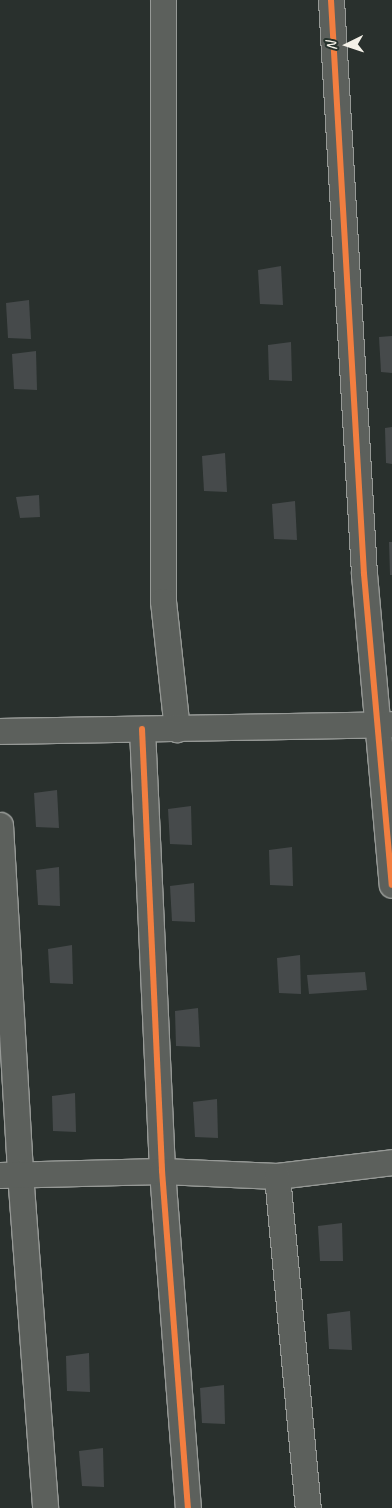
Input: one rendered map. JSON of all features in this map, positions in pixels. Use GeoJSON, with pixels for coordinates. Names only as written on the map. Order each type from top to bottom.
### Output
{"type":"FeatureCollection","features":[{"type":"Feature","properties":{"kind":"street"},"geometry":{"type":"LineString","coordinates":[[163,0],[163,601],[177,729]]}},
{"type":"Feature","properties":{"kind":"street"},"geometry":{"type":"LineString","coordinates":[[331,0],[364,574],[385,724],[392,885]]}},
{"type":"Feature","properties":{"kind":"street"},"geometry":{"type":"LineString","coordinates":[[0,732],[385,724]]}},
{"type":"Feature","properties":{"kind":"street"},"geometry":{"type":"LineString","coordinates":[[142,729],[162,1171],[188,1508]]}},
{"type":"Feature","properties":{"kind":"street"},"geometry":{"type":"LineString","coordinates":[[0,825],[10,1174],[45,1508]]}},
{"type":"Feature","properties":{"kind":"street"},"geometry":{"type":"LineString","coordinates":[[10,1174],[162,1171],[278,1176],[392,1162]]}},
{"type":"Feature","properties":{"kind":"street"},"geometry":{"type":"LineString","coordinates":[[278,1176],[308,1508]]}},
{"type":"Feature","properties":{"kind":"building"},"geometry":{"type":"Polygon","coordinates":[[[281,266],[283,305],[260,304],[258,270],[281,266]]]}},
{"type":"Feature","properties":{"kind":"building"},"geometry":{"type":"Polygon","coordinates":[[[29,300],[31,339],[8,338],[6,303],[29,300]]]}},
{"type":"Feature","properties":{"kind":"building"},"geometry":{"type":"Polygon","coordinates":[[[392,336],[392,373],[381,372],[379,337],[392,336]]]}},
{"type":"Feature","properties":{"kind":"building"},"geometry":{"type":"Polygon","coordinates":[[[291,342],[292,381],[269,380],[268,345],[291,342]]]}},
{"type":"Feature","properties":{"kind":"building"},"geometry":{"type":"Polygon","coordinates":[[[36,351],[37,390],[14,389],[12,354],[36,351]]]}},
{"type":"Feature","properties":{"kind":"building"},"geometry":{"type":"Polygon","coordinates":[[[392,427],[392,464],[386,463],[385,428],[392,427]]]}},
{"type":"Feature","properties":{"kind":"building"},"geometry":{"type":"Polygon","coordinates":[[[225,453],[227,492],[204,491],[202,456],[225,453]]]}},
{"type":"Feature","properties":{"kind":"building"},"geometry":{"type":"Polygon","coordinates":[[[39,495],[40,517],[20,518],[16,497],[39,495]]]}},
{"type":"Feature","properties":{"kind":"building"},"geometry":{"type":"Polygon","coordinates":[[[295,501],[297,540],[274,539],[272,504],[295,501]]]}},
{"type":"Feature","properties":{"kind":"building"},"geometry":{"type":"Polygon","coordinates":[[[389,542],[392,542],[392,575],[390,575],[389,542]]]}},
{"type":"Feature","properties":{"kind":"building"},"geometry":{"type":"Polygon","coordinates":[[[57,790],[59,828],[36,827],[34,793],[57,790]]]}},
{"type":"Feature","properties":{"kind":"building"},"geometry":{"type":"Polygon","coordinates":[[[191,806],[192,845],[170,844],[168,809],[191,806]]]}},
{"type":"Feature","properties":{"kind":"building"},"geometry":{"type":"Polygon","coordinates":[[[292,847],[293,886],[270,885],[269,850],[292,847]]]}},
{"type":"Feature","properties":{"kind":"building"},"geometry":{"type":"Polygon","coordinates":[[[59,867],[60,906],[38,905],[36,870],[59,867]]]}},
{"type":"Feature","properties":{"kind":"building"},"geometry":{"type":"Polygon","coordinates":[[[194,883],[195,922],[172,921],[170,886],[194,883]]]}},
{"type":"Feature","properties":{"kind":"building"},"geometry":{"type":"Polygon","coordinates":[[[72,945],[73,984],[50,983],[48,949],[72,945]]]}},
{"type":"Feature","properties":{"kind":"building"},"geometry":{"type":"Polygon","coordinates":[[[300,955],[301,994],[279,993],[277,958],[300,955]]]}},
{"type":"Feature","properties":{"kind":"building"},"geometry":{"type":"Polygon","coordinates":[[[365,972],[367,990],[309,994],[307,975],[365,972]]]}},
{"type":"Feature","properties":{"kind":"building"},"geometry":{"type":"Polygon","coordinates":[[[198,1008],[200,1047],[176,1046],[175,1011],[198,1008]]]}},
{"type":"Feature","properties":{"kind":"building"},"geometry":{"type":"Polygon","coordinates":[[[75,1093],[76,1132],[53,1131],[52,1096],[75,1093]]]}},
{"type":"Feature","properties":{"kind":"building"},"geometry":{"type":"Polygon","coordinates":[[[217,1099],[218,1138],[195,1137],[193,1102],[217,1099]]]}},
{"type":"Feature","properties":{"kind":"building"},"geometry":{"type":"Polygon","coordinates":[[[342,1223],[343,1261],[320,1261],[318,1226],[342,1223]]]}},
{"type":"Feature","properties":{"kind":"building"},"geometry":{"type":"Polygon","coordinates":[[[350,1311],[352,1350],[329,1349],[327,1314],[350,1311]]]}},
{"type":"Feature","properties":{"kind":"building"},"geometry":{"type":"Polygon","coordinates":[[[89,1353],[90,1392],[67,1391],[66,1356],[89,1353]]]}},
{"type":"Feature","properties":{"kind":"building"},"geometry":{"type":"Polygon","coordinates":[[[224,1385],[225,1424],[202,1423],[200,1388],[224,1385]]]}},
{"type":"Feature","properties":{"kind":"building"},"geometry":{"type":"Polygon","coordinates":[[[103,1448],[104,1487],[82,1486],[79,1451],[103,1448]]]}},
{"type":"Feature","properties":{"kind":"cycle path"},"geometry":{"type":"LineString","coordinates":[[331,0],[364,574],[392,885]]}},
{"type":"Feature","properties":{"kind":"cycle path"},"geometry":{"type":"LineString","coordinates":[[142,729],[162,1171],[188,1508]]}}]}
